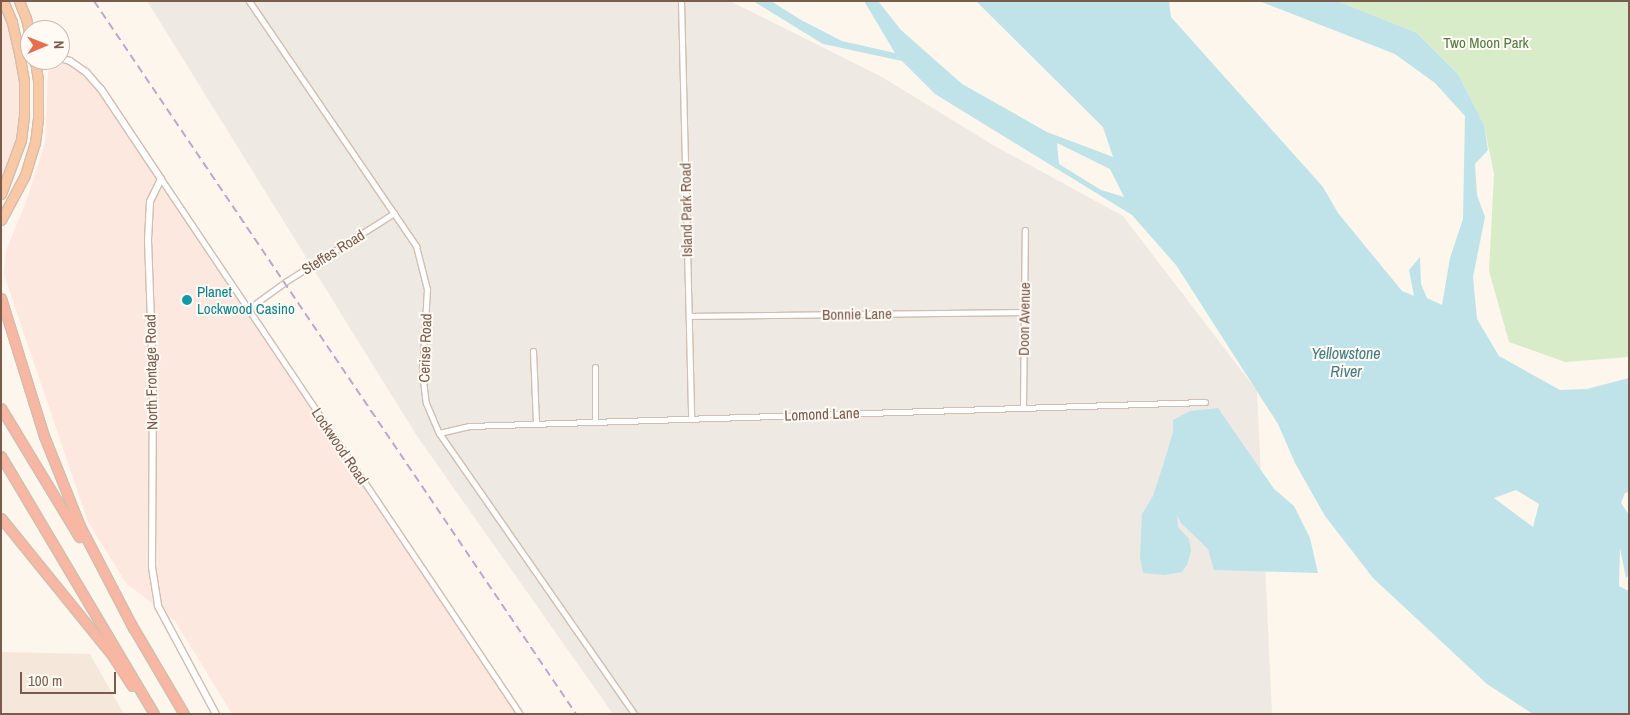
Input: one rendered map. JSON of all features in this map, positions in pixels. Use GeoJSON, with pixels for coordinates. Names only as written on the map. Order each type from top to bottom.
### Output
{"type":"FeatureCollection","features":[{"type":"Feature","properties":{"kind":"highway"},"geometry":{"type":"LineString","coordinates":[[1,194],[21,140],[24,116],[24,81],[19,53],[12,22],[3,1]]}},
{"type":"Feature","properties":{"kind":"highway"},"geometry":{"type":"LineString","coordinates":[[18,1],[26,20]]}},
{"type":"Feature","properties":{"kind":"highway"},"geometry":{"type":"LineString","coordinates":[[1,220],[25,175],[35,143],[38,108],[36,70]]}},
{"type":"Feature","properties":{"kind":"highway"},"geometry":{"type":"LineString","coordinates":[[1,298],[44,436],[72,508],[133,628]]}},
{"type":"Feature","properties":{"kind":"highway"},"geometry":{"type":"LineString","coordinates":[[1,408],[184,714]]}},
{"type":"Feature","properties":{"kind":"highway"},"geometry":{"type":"LineString","coordinates":[[1,456],[152,714]]}},
{"type":"Feature","properties":{"kind":"highway"},"geometry":{"type":"LineString","coordinates":[[1,518],[112,655],[152,714]]}},
{"type":"Feature","properties":{"kind":"street","name":"Cerise Road"},"geometry":{"type":"LineString","coordinates":[[249,1],[416,246],[428,289],[422,372],[426,403],[439,433],[634,714]]}},
{"type":"Feature","properties":{"kind":"street","name":"Island Park Road"},"geometry":{"type":"LineString","coordinates":[[681,1],[691,418]]}},
{"type":"Feature","properties":{"kind":"street"},"geometry":{"type":"LineString","coordinates":[[70,62],[86,72],[101,89],[161,179]]}},
{"type":"Feature","properties":{"kind":"street","name":"Lockwood Road"},"geometry":{"type":"LineString","coordinates":[[161,179],[520,714]]}},
{"type":"Feature","properties":{"kind":"street","name":"North Frontage Road"},"geometry":{"type":"LineString","coordinates":[[161,179],[150,202],[148,240],[152,375],[152,567],[158,606],[216,714]]}},
{"type":"Feature","properties":{"kind":"street","name":"Steffes Road"},"geometry":{"type":"LineString","coordinates":[[248,309],[285,282],[394,213]]}},
{"type":"Feature","properties":{"kind":"street","name":"Doon Avenue"},"geometry":{"type":"LineString","coordinates":[[1023,408],[1025,230]]}},
{"type":"Feature","properties":{"kind":"street","name":"Bonnie Lane"},"geometry":{"type":"LineString","coordinates":[[689,316],[1024,312]]}},
{"type":"Feature","properties":{"kind":"street"},"geometry":{"type":"LineString","coordinates":[[533,351],[536,424]]}},
{"type":"Feature","properties":{"kind":"street"},"geometry":{"type":"LineString","coordinates":[[595,367],[595,422]]}},
{"type":"Feature","properties":{"kind":"street","name":"Lomond Lane"},"geometry":{"type":"LineString","coordinates":[[439,433],[469,426],[1205,402]]}},
{"type":"Feature","properties":{"kind":"shaded area"},"geometry":{"type":"Polygon","coordinates":[[[147,1],[730,1],[882,77],[993,145],[1123,216],[1257,391],[1272,714],[613,714],[417,436],[147,1]]]}},
{"type":"Feature","properties":{"kind":"shaded area"},"geometry":{"type":"Polygon","coordinates":[[[1,2],[12,22],[24,112],[1,194],[1,2]]]}},
{"type":"Feature","properties":{"kind":"shaded area"},"geometry":{"type":"Polygon","coordinates":[[[70,63],[86,72],[522,714],[232,714],[175,621],[126,583],[88,522],[4,275],[6,250],[26,202],[45,143],[49,70],[70,70],[70,63]]]}},
{"type":"Feature","properties":{"kind":"shaded area"},"geometry":{"type":"Polygon","coordinates":[[[1,652],[90,654],[124,714],[1,714],[1,652]]]}},
{"type":"Feature","properties":{"kind":"green space","name":"Two Moon Park"},"geometry":{"type":"Polygon","coordinates":[[[1337,1],[1629,1],[1629,357],[1565,362],[1509,342],[1489,271],[1494,174],[1484,125],[1458,74],[1417,33],[1337,1]]]}},
{"type":"Feature","properties":{"kind":"water","name":"Yellowstone River"},"geometry":{"type":"Polygon","coordinates":[[[753,1],[771,1],[801,20],[842,41],[895,53],[864,1],[878,1],[901,30],[962,84],[1047,132],[1113,157],[1103,127],[976,1],[1169,1],[1171,17],[1323,187],[1338,213],[1402,291],[1414,296],[1409,270],[1420,257],[1421,284],[1427,298],[1442,305],[1450,258],[1463,219],[1465,116],[1435,83],[1395,54],[1259,1],[1337,1],[1417,33],[1458,74],[1484,125],[1488,150],[1475,164],[1477,195],[1485,217],[1473,277],[1477,319],[1499,356],[1560,390],[1587,389],[1629,378],[1629,492],[1625,493],[1621,503],[1629,515],[1629,575],[1626,578],[1620,548],[1619,586],[1629,591],[1629,714],[1533,714],[1487,684],[1373,578],[1325,516],[1295,463],[1278,424],[1176,265],[1132,215],[935,94],[902,61],[823,44],[753,1]],[[1057,143],[1059,164],[1101,190],[1124,197],[1110,169],[1057,143]],[[1516,490],[1494,498],[1533,527],[1539,504],[1516,490]]]}},
{"type":"Feature","properties":{"kind":"water"},"geometry":{"type":"Polygon","coordinates":[[[1218,408],[1274,489],[1294,506],[1310,538],[1318,573],[1214,570],[1208,549],[1181,523],[1177,515],[1178,527],[1189,539],[1191,551],[1187,565],[1182,572],[1164,575],[1143,573],[1140,558],[1142,514],[1153,496],[1173,432],[1173,420],[1190,411],[1218,408]]]}},
{"type":"Feature","properties":{"kind":"railway"},"geometry":{"type":"LineString","coordinates":[[94,1],[576,714]]}},
{"type":"Feature","properties":{"kind":"place","name":"Planet Lockwood Casino"},"geometry":{"type":"Point","coordinates":[187,300]}}]}
